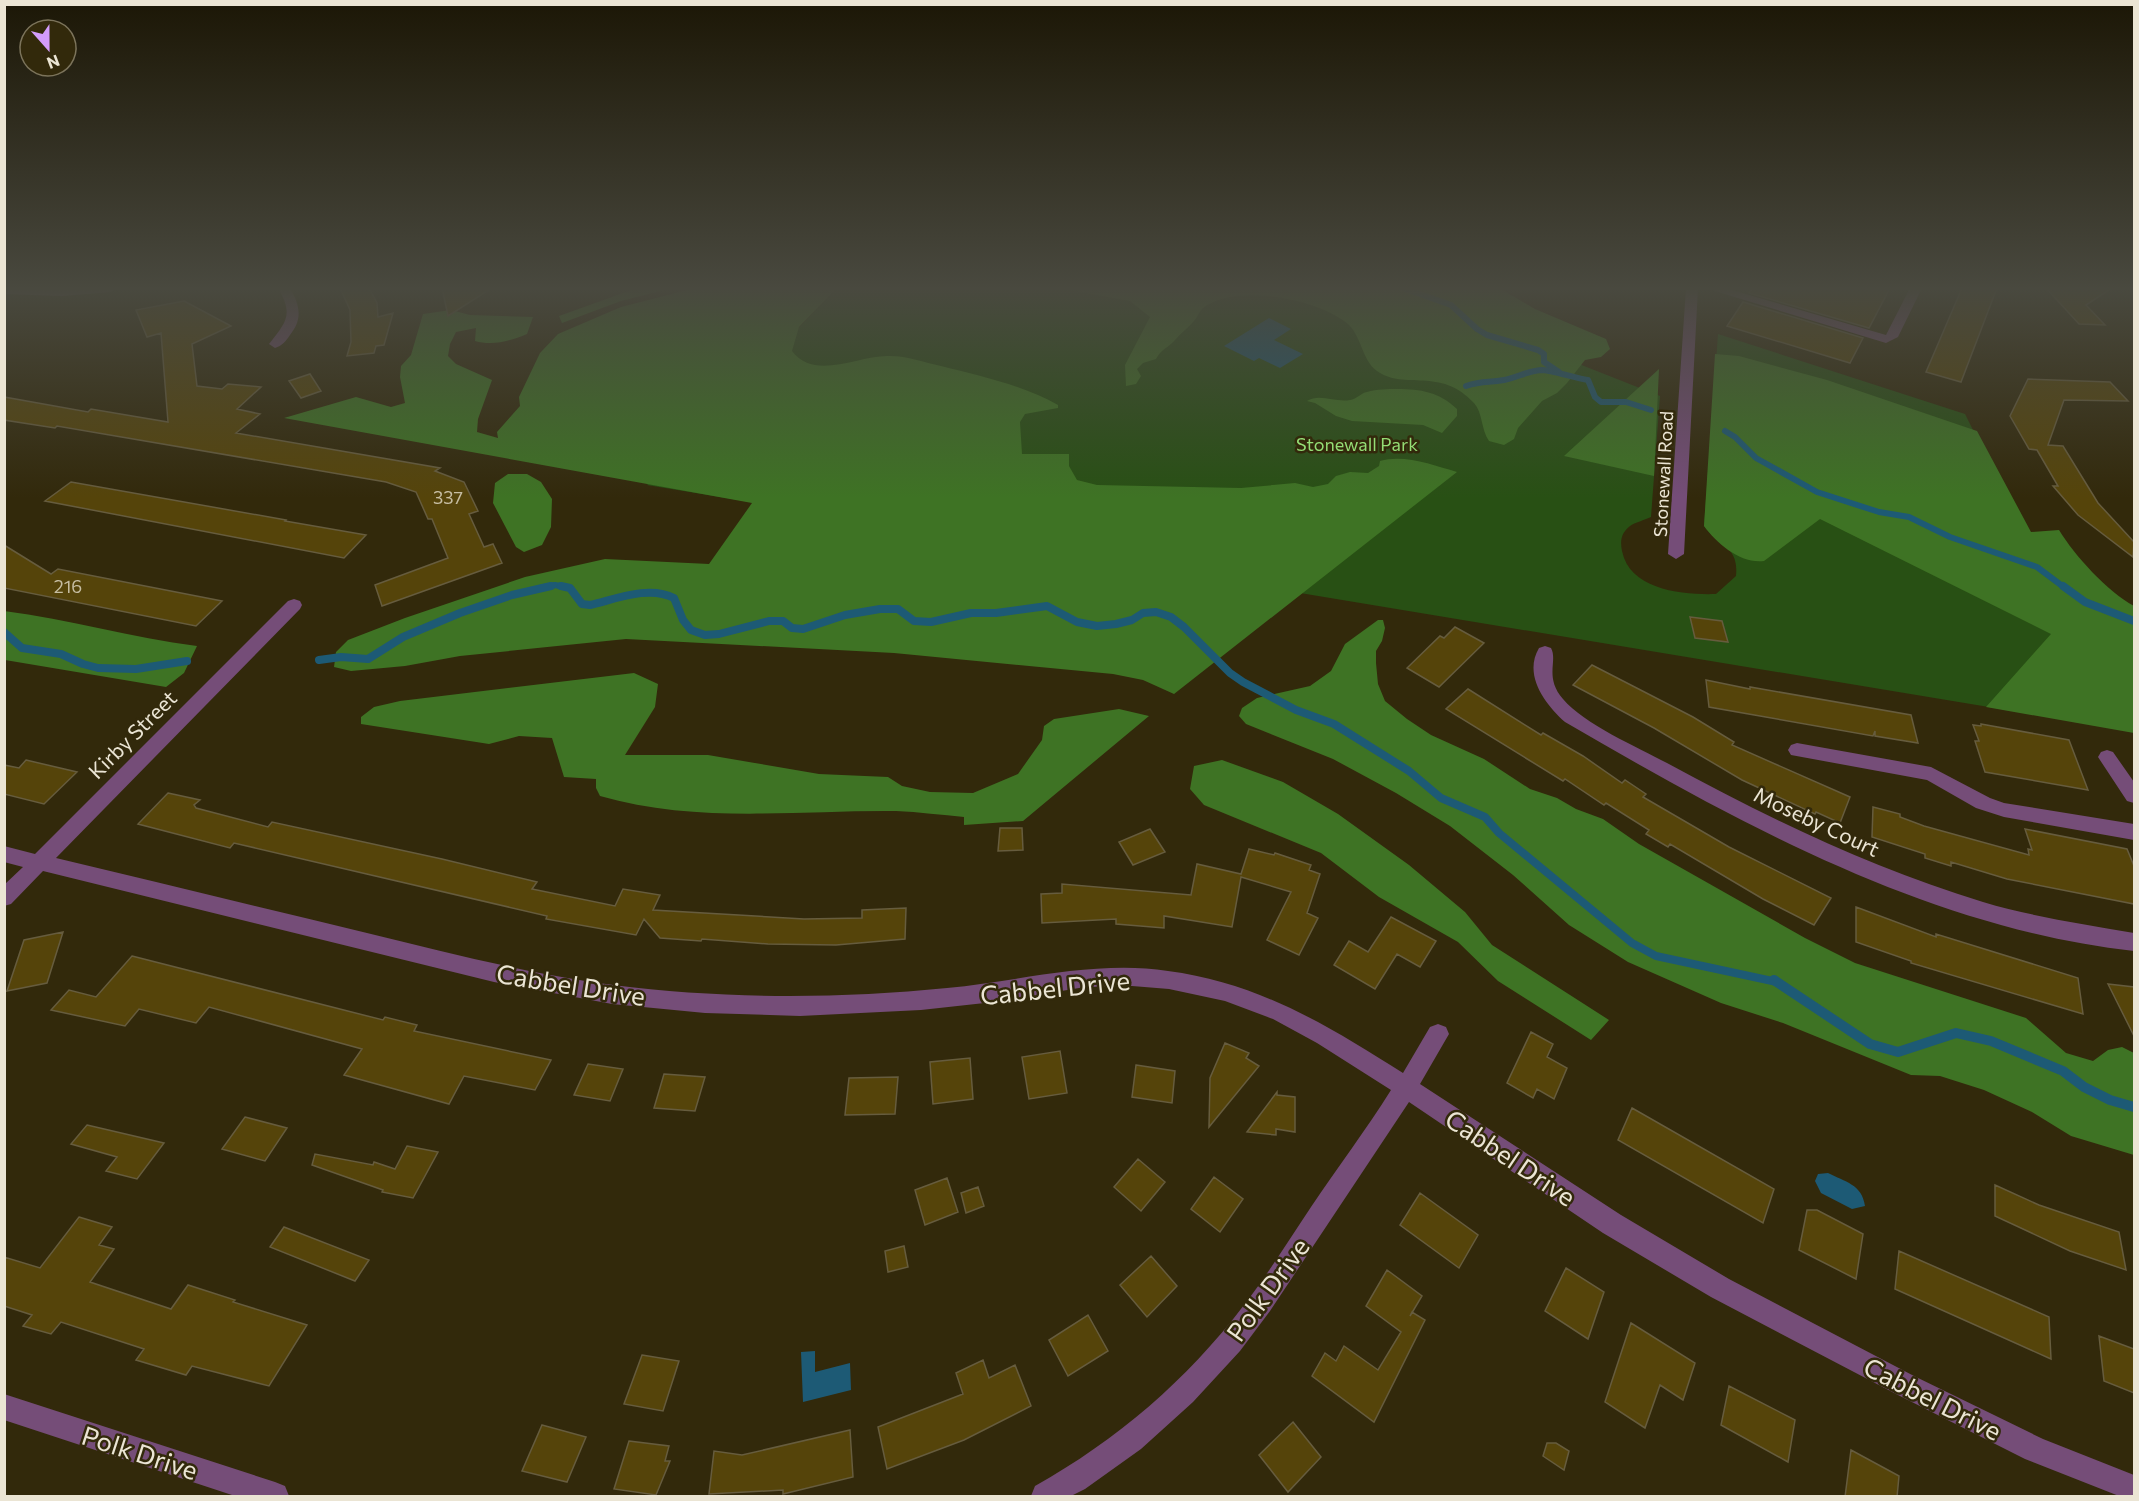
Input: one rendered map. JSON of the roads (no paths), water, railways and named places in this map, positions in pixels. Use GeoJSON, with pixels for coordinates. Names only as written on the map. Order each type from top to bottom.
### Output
{"type":"FeatureCollection","features":[{"type":"Feature","properties":{"kind":"street","name":"Stonewall Road"},"geometry":{"type":"LineString","coordinates":[[1676,554],[1688,358]]}},
{"type":"Feature","properties":{"kind":"street","name":"Kirby Street"},"geometry":{"type":"LineString","coordinates":[[4,898],[294,605]]}},
{"type":"Feature","properties":{"kind":"street","name":"Moseby Court"},"geometry":{"type":"LineString","coordinates":[[1545,652],[1542,679],[1547,692],[1571,717],[1701,791],[1795,838],[1900,883],[1970,906],[2054,928],[2134,942]]}},
{"type":"Feature","properties":{"kind":"street"},"geometry":{"type":"LineString","coordinates":[[1797,750],[1931,774],[1983,803],[2004,810],[2134,832]]}},
{"type":"Feature","properties":{"kind":"street"},"geometry":{"type":"LineString","coordinates":[[2107,757],[2134,796]]}},
{"type":"Feature","properties":{"kind":"street","name":"Cabbel Drive"},"geometry":{"type":"LineString","coordinates":[[4,854],[494,973],[612,994],[705,1003],[800,1006],[921,1000],[1004,992],[1085,978],[1132,977],[1169,981],[1225,992],[1280,1012],[1325,1036],[1612,1224],[1720,1288],[1905,1385],[2035,1449],[2134,1489]]}},
{"type":"Feature","properties":{"kind":"street","name":"Polk Drive"},"geometry":{"type":"LineString","coordinates":[[1045,1497],[1099,1464],[1130,1440],[1158,1417],[1210,1366],[1252,1315],[1407,1088],[1438,1034]]}},
{"type":"Feature","properties":{"kind":"street","name":"Polk Drive"},"geometry":{"type":"LineString","coordinates":[[4,1407],[275,1497]]}},
{"type":"Feature","properties":{"kind":"water"},"geometry":{"type":"Polygon","coordinates":[[[1259,358],[1296,358],[1280,368],[1259,358]]]}},
{"type":"Feature","properties":{"kind":"water"},"geometry":{"type":"Polygon","coordinates":[[[1828,1173],[1856,1188],[1865,1206],[1852,1209],[1821,1193],[1815,1181],[1818,1174],[1828,1173]]]}},
{"type":"Feature","properties":{"kind":"water"},"geometry":{"type":"Polygon","coordinates":[[[815,1351],[815,1372],[850,1363],[851,1390],[803,1402],[801,1352],[815,1351]]]}},
{"type":"Feature","properties":{"kind":"waterway"},"geometry":{"type":"LineString","coordinates":[[1544,358],[1544,362],[1559,372]]}},
{"type":"Feature","properties":{"kind":"waterway"},"geometry":{"type":"LineString","coordinates":[[1466,386],[1546,370],[1588,380],[1595,397],[1601,402],[1626,402],[1651,410]]}},
{"type":"Feature","properties":{"kind":"waterway"},"geometry":{"type":"LineString","coordinates":[[1725,431],[1735,437],[1756,458],[1817,492],[1879,512],[1909,517],[1950,537],[2037,567],[2065,588]]}},
{"type":"Feature","properties":{"kind":"waterway"},"geometry":{"type":"LineString","coordinates":[[540,588],[555,585],[569,588]]}},
{"type":"Feature","properties":{"kind":"waterway"},"geometry":{"type":"LineString","coordinates":[[319,660],[341,657],[368,659],[403,637],[460,613],[512,595],[551,586]]}},
{"type":"Feature","properties":{"kind":"waterway"},"geometry":{"type":"LineString","coordinates":[[561,586],[570,588],[582,604],[590,605],[632,594],[664,594],[674,598],[683,620],[691,630],[705,635],[719,634],[769,621],[783,621],[792,628],[803,629],[845,615],[880,609],[898,609],[914,621],[931,622],[971,613],[996,613],[1047,606],[1077,622],[1097,626],[1116,624],[1132,620],[1143,613],[1156,612],[1171,617],[1184,627],[1230,673],[1243,682],[1296,710],[1334,724],[1409,771],[1441,798],[1485,817],[1499,833],[1632,943],[1656,956],[1777,982]]}},
{"type":"Feature","properties":{"kind":"waterway"},"geometry":{"type":"LineString","coordinates":[[2063,586],[2085,602],[2134,621]]}},
{"type":"Feature","properties":{"kind":"waterway"},"geometry":{"type":"LineString","coordinates":[[4,632],[22,648],[61,654],[98,668],[136,669],[187,661]]}},
{"type":"Feature","properties":{"kind":"waterway"},"geometry":{"type":"LineString","coordinates":[[1777,982],[1870,1044],[1898,1052],[1956,1033],[1991,1041],[2063,1071],[2084,1087],[2110,1100],[2134,1107]]}},
{"type":"Feature","properties":{"kind":"park label","name":"Stonewall Park"},"geometry":{"type":"Point","coordinates":[1357,444]}}]}
